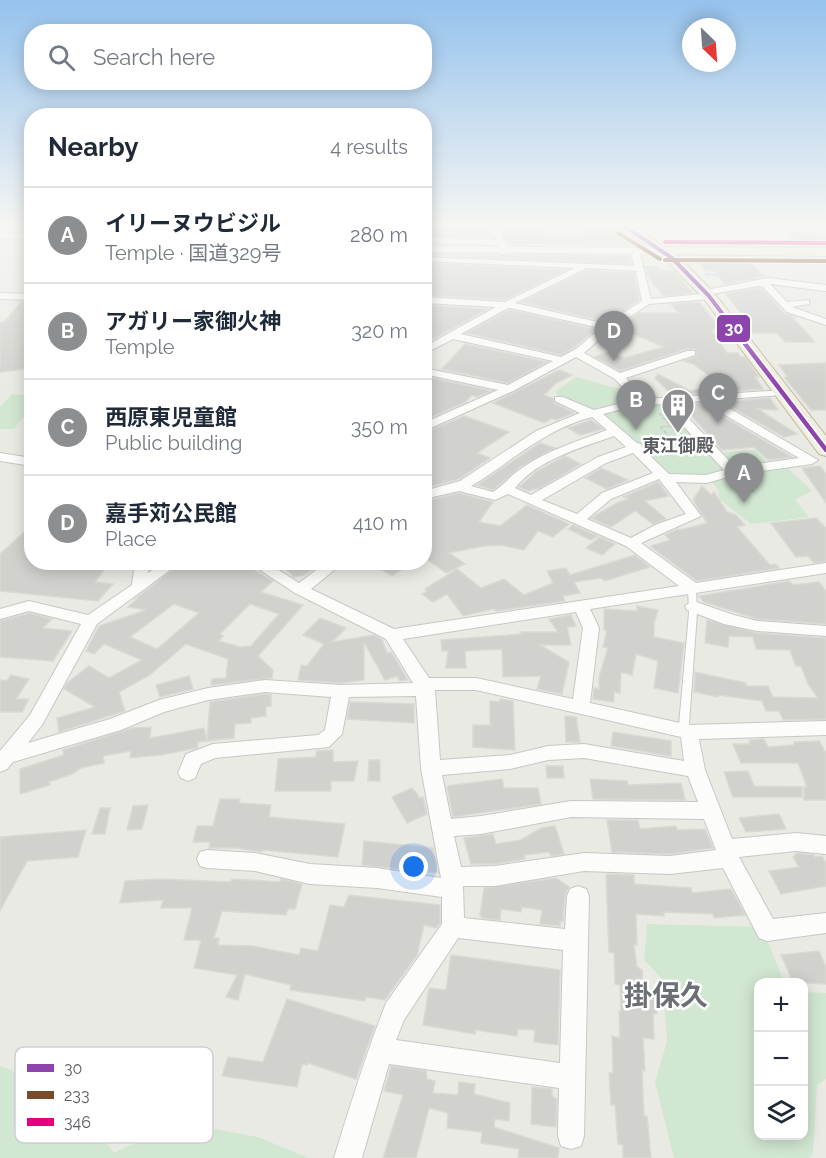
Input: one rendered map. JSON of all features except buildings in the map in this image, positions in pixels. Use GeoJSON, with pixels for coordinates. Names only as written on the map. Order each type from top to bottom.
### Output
{"type":"FeatureCollection","features":[{"type":"Feature","properties":{"kind":"highway"},"geometry":{"type":"LineString","coordinates":[[693,279],[708,294],[826,450]]}},
{"type":"Feature","properties":{"kind":"street"},"geometry":{"type":"LineString","coordinates":[[432,346],[557,279]]}},
{"type":"Feature","properties":{"kind":"street"},"geometry":{"type":"LineString","coordinates":[[642,279],[647,302]]}},
{"type":"Feature","properties":{"kind":"street"},"geometry":{"type":"LineString","coordinates":[[763,282],[786,305],[799,314],[826,322]]}},
{"type":"Feature","properties":{"kind":"street"},"geometry":{"type":"LineString","coordinates":[[432,424],[509,389],[576,353],[608,327],[647,302],[708,294],[763,282],[826,288]]}},
{"type":"Feature","properties":{"kind":"street"},"geometry":{"type":"LineString","coordinates":[[0,296],[24,297]]}},
{"type":"Feature","properties":{"kind":"street"},"geometry":{"type":"LineString","coordinates":[[432,300],[510,305],[608,327]]}},
{"type":"Feature","properties":{"kind":"street"},"geometry":{"type":"LineString","coordinates":[[786,305],[806,302]]}},
{"type":"Feature","properties":{"kind":"street"},"geometry":{"type":"LineString","coordinates":[[450,335],[561,360]]}},
{"type":"Feature","properties":{"kind":"street"},"geometry":{"type":"LineString","coordinates":[[576,353],[619,377],[646,402]]}},
{"type":"Feature","properties":{"kind":"street"},"geometry":{"type":"LineString","coordinates":[[619,377],[691,353]]}},
{"type":"Feature","properties":{"kind":"street"},"geometry":{"type":"LineString","coordinates":[[432,373],[509,389]]}},
{"type":"Feature","properties":{"kind":"street"},"geometry":{"type":"LineString","coordinates":[[432,493],[459,487],[536,434],[553,425],[594,413],[646,402],[781,392]]}},
{"type":"Feature","properties":{"kind":"street"},"geometry":{"type":"LineString","coordinates":[[579,520],[604,496],[624,486],[664,476],[707,479],[732,471],[812,460],[703,398]]}},
{"type":"Feature","properties":{"kind":"street"},"geometry":{"type":"LineString","coordinates":[[559,399],[586,412],[594,413],[637,447],[664,476],[694,516],[660,528],[631,543]]}},
{"type":"Feature","properties":{"kind":"street"},"geometry":{"type":"LineString","coordinates":[[665,400],[691,433],[732,471]]}},
{"type":"Feature","properties":{"kind":"street"},"geometry":{"type":"LineString","coordinates":[[459,487],[495,496],[507,489],[512,480],[559,452],[617,431]]}},
{"type":"Feature","properties":{"kind":"street"},"geometry":{"type":"LineString","coordinates":[[691,433],[714,431]]}},
{"type":"Feature","properties":{"kind":"street"},"geometry":{"type":"LineString","coordinates":[[532,500],[603,460],[637,447]]}},
{"type":"Feature","properties":{"kind":"street"},"geometry":{"type":"LineString","coordinates":[[0,457],[24,461]]}},
{"type":"Feature","properties":{"kind":"street"},"geometry":{"type":"LineString","coordinates":[[507,489],[631,543],[692,588]]}},
{"type":"Feature","properties":{"kind":"street"},"geometry":{"type":"LineString","coordinates":[[392,635],[826,568]]}},
{"type":"Feature","properties":{"kind":"street"},"geometry":{"type":"LineString","coordinates":[[139,586],[141,570]]}},
{"type":"Feature","properties":{"kind":"street"},"geometry":{"type":"LineString","coordinates":[[4,760],[36,720],[91,621],[162,570]]}},
{"type":"Feature","properties":{"kind":"street"},"geometry":{"type":"LineString","coordinates":[[272,570],[300,590],[392,635],[419,675],[424,688],[431,768],[452,883],[453,927],[395,1012],[380,1050],[348,1158]]}},
{"type":"Feature","properties":{"kind":"street"},"geometry":{"type":"LineString","coordinates":[[300,590],[326,570]]}},
{"type":"Feature","properties":{"kind":"street"},"geometry":{"type":"LineString","coordinates":[[0,614],[29,606],[91,621]]}},
{"type":"Feature","properties":{"kind":"street"},"geometry":{"type":"LineString","coordinates":[[581,606],[591,628],[581,706]]}},
{"type":"Feature","properties":{"kind":"street"},"geometry":{"type":"LineString","coordinates":[[693,606],[748,624],[826,631]]}},
{"type":"Feature","properties":{"kind":"street"},"geometry":{"type":"LineString","coordinates":[[4,760],[115,725],[159,707],[208,694],[265,686],[341,691],[424,688],[431,684],[476,684],[689,732],[826,728]]}},
{"type":"Feature","properties":{"kind":"street"},"geometry":{"type":"LineString","coordinates":[[188,773],[193,759],[213,751],[322,742],[333,734],[341,691]]}},
{"type":"Feature","properties":{"kind":"street"},"geometry":{"type":"LineString","coordinates":[[689,732],[695,770],[711,811],[728,853],[767,930],[826,922]]}},
{"type":"Feature","properties":{"kind":"street"},"geometry":{"type":"LineString","coordinates":[[431,768],[510,762],[548,753],[584,751],[695,770]]}},
{"type":"Feature","properties":{"kind":"street"},"geometry":{"type":"LineString","coordinates":[[443,828],[481,825],[572,809],[711,811]]}},
{"type":"Feature","properties":{"kind":"street"},"geometry":{"type":"LineString","coordinates":[[207,859],[255,862],[310,874],[452,883],[584,862],[670,865],[796,842],[826,845]]}},
{"type":"Feature","properties":{"kind":"street"},"geometry":{"type":"LineString","coordinates":[[571,1136],[575,941],[579,896]]}},
{"type":"Feature","properties":{"kind":"street"},"geometry":{"type":"LineString","coordinates":[[453,927],[575,941]]}},
{"type":"Feature","properties":{"kind":"street"},"geometry":{"type":"LineString","coordinates":[[380,1050],[571,1077]]}},
{"type":"Feature","properties":{"kind":"lane"},"geometry":{"type":"LineString","coordinates":[[689,732],[684,725],[688,695],[692,588]]}},
{"type":"Feature","properties":{"kind":"path"},"geometry":{"type":"LineString","coordinates":[[646,402],[675,431]]}},
{"type":"Feature","properties":{"kind":"path"},"geometry":{"type":"LineString","coordinates":[[671,426],[660,427],[671,438],[689,437],[691,433]]}},
{"type":"Feature","properties":{"kind":"path"},"geometry":{"type":"LineString","coordinates":[[732,471],[756,494]]}},
{"type":"Feature","properties":{"kind":"green space"},"geometry":{"type":"Polygon","coordinates":[[[576,377],[609,386],[627,388],[633,401],[593,411],[560,398],[555,392],[576,377]]]}},
{"type":"Feature","properties":{"kind":"green space"},"geometry":{"type":"Polygon","coordinates":[[[12,394],[24,395],[24,416],[14,429],[0,429],[0,407],[12,394]]]}},
{"type":"Feature","properties":{"kind":"green space"},"geometry":{"type":"Polygon","coordinates":[[[665,403],[712,453],[755,450],[773,468],[787,467],[812,491],[795,500],[809,517],[751,524],[719,499],[719,491],[713,483],[677,482],[636,442],[604,417],[604,413],[630,406],[665,403]]]}},
{"type":"Feature","properties":{"kind":"green space"},"geometry":{"type":"Polygon","coordinates":[[[647,924],[762,927],[782,978],[754,978],[754,1140],[808,1140],[808,992],[826,993],[826,1079],[817,1085],[813,1154],[809,1158],[674,1158],[655,1082],[667,1041],[663,980],[644,960],[647,924]]]}},
{"type":"Feature","properties":{"kind":"green space"},"geometry":{"type":"Polygon","coordinates":[[[0,1066],[15,1071],[15,1143],[107,1143],[114,1153],[135,1143],[213,1143],[213,1129],[258,1137],[309,1158],[0,1158],[0,1066]]]}},
{"type":"Feature","properties":{"kind":"waterway"},"geometry":{"type":"LineString","coordinates":[[752,279],[764,281]]}},
{"type":"Feature","properties":{"kind":"transit line","name":"30"},"geometry":{"type":"LineString","coordinates":[[692,279],[709,296],[826,450]]}},
{"type":"Feature","properties":{"kind":"place","name":"嘉手苅公民館"},"geometry":{"type":"Point","coordinates":[614,361]}},
{"type":"Feature","properties":{"kind":"place","name":"西原東児童館"},"geometry":{"type":"Point","coordinates":[718,423]}},
{"type":"Feature","properties":{"kind":"place","name":"アガリー家御火神"},"geometry":{"type":"Point","coordinates":[636,430]}},
{"type":"Feature","properties":{"kind":"place","name":"東江御殿"},"geometry":{"type":"Point","coordinates":[678,434]}},
{"type":"Feature","properties":{"kind":"place","name":"イリーヌウビジル"},"geometry":{"type":"Point","coordinates":[744,503]}},
{"type":"Feature","properties":{"kind":"district","name":"掛保久"},"geometry":{"type":"Point","coordinates":[666,995]}}]}
